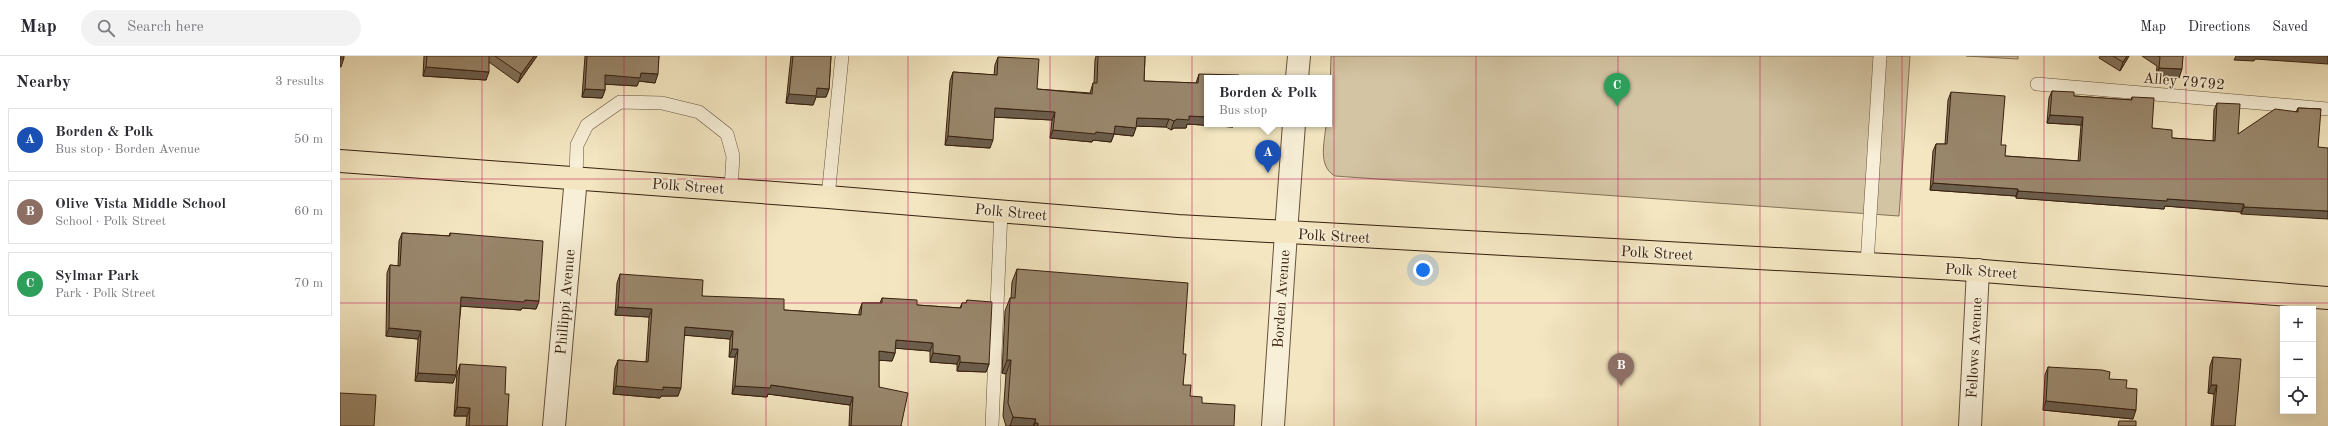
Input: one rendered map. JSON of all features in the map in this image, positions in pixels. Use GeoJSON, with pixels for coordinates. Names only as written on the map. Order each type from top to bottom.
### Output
{"type":"FeatureCollection","features":[{"type":"Feature","properties":{"kind":"main road","name":"Polk Street"},"geometry":{"type":"LineString","coordinates":[[340,161],[731,189],[1178,226],[1978,270],[2328,298]]}},
{"type":"Feature","properties":{"kind":"street"},"geometry":{"type":"LineString","coordinates":[[1297,75],[1299,56]]}},
{"type":"Feature","properties":{"kind":"street","name":"Borden Avenue"},"geometry":{"type":"LineString","coordinates":[[1273,426],[1294,127]]}},
{"type":"Feature","properties":{"kind":"street","name":"Phillippi Avenue"},"geometry":{"type":"LineString","coordinates":[[554,426],[576,177]]}},
{"type":"Feature","properties":{"kind":"street","name":"Fellows Avenue"},"geometry":{"type":"LineString","coordinates":[[1970,426],[1978,270]]}},
{"type":"Feature","properties":{"kind":"lane"},"geometry":{"type":"LineString","coordinates":[[828,197],[842,56]]}},
{"type":"Feature","properties":{"kind":"lane"},"geometry":{"type":"LineString","coordinates":[[1867,264],[1880,56]]}},
{"type":"Feature","properties":{"kind":"lane","name":"Alley 79792"},"geometry":{"type":"LineString","coordinates":[[2037,84],[2328,109]]}},
{"type":"Feature","properties":{"kind":"lane"},"geometry":{"type":"LineString","coordinates":[[576,177],[577,145],[587,125],[620,102],[662,103],[699,112],[727,134],[733,156],[731,189]]}},
{"type":"Feature","properties":{"kind":"lane"},"geometry":{"type":"LineString","coordinates":[[992,426],[1001,211]]}},
{"type":"Feature","properties":{"kind":"shaded area"},"geometry":{"type":"Polygon","coordinates":[[[1331,56],[1910,56],[1899,216],[1335,176],[1329,172],[1323,153],[1326,127],[1332,127],[1332,75],[1330,75],[1331,56]]]}},
{"type":"Feature","properties":{"kind":"shaded area"},"geometry":{"type":"Polygon","coordinates":[[[1966,56],[2018,56],[2018,59],[1966,56]]]}},
{"type":"Feature","properties":{"kind":"building"},"geometry":{"type":"Polygon","coordinates":[[[427,56],[489,56],[489,72],[426,67],[427,56]]]}},
{"type":"Feature","properties":{"kind":"building"},"geometry":{"type":"Polygon","coordinates":[[[495,56],[534,56],[521,74],[495,56]]]}},
{"type":"Feature","properties":{"kind":"building"},"geometry":{"type":"Polygon","coordinates":[[[587,56],[659,56],[658,74],[641,73],[640,78],[605,75],[605,90],[585,89],[587,56]]]}},
{"type":"Feature","properties":{"kind":"building"},"geometry":{"type":"Polygon","coordinates":[[[793,56],[831,56],[829,89],[817,88],[816,96],[789,94],[793,56]]]}},
{"type":"Feature","properties":{"kind":"building"},"geometry":{"type":"Polygon","coordinates":[[[1098,56],[1145,56],[1144,81],[1198,83],[1199,74],[1239,75],[1204,75],[1204,117],[1189,116],[1189,120],[1177,119],[1174,121],[1169,119],[1137,118],[1136,128],[1115,126],[1114,134],[1096,132],[1095,134],[1053,130],[1055,112],[995,108],[993,140],[948,136],[953,72],[997,75],[998,57],[1039,59],[1037,89],[1092,94],[1093,83],[1097,83],[1098,56]]]}},
{"type":"Feature","properties":{"kind":"building"},"geometry":{"type":"Polygon","coordinates":[[[2113,56],[2127,56],[2123,62],[2113,56]]]}},
{"type":"Feature","properties":{"kind":"building"},"geometry":{"type":"Polygon","coordinates":[[[2158,56],[2183,56],[2182,69],[2159,68],[2160,57],[2158,56]]]}},
{"type":"Feature","properties":{"kind":"building"},"geometry":{"type":"Polygon","coordinates":[[[2052,91],[2074,92],[2074,96],[2132,100],[2132,97],[2154,98],[2152,128],[2172,130],[2172,138],[2215,141],[2217,103],[2240,104],[2238,134],[2275,109],[2298,112],[2298,108],[2321,109],[2318,147],[2328,148],[2328,211],[2244,207],[2244,204],[2167,199],[2167,201],[2018,191],[2018,189],[1933,183],[1936,144],[1947,144],[1951,92],[2005,96],[2001,145],[2006,145],[2005,156],[2080,161],[2083,117],[2050,115],[2052,91]]]}},
{"type":"Feature","properties":{"kind":"building"},"geometry":{"type":"Polygon","coordinates":[[[402,233],[450,236],[450,233],[543,241],[539,301],[525,300],[524,302],[461,297],[456,375],[418,373],[421,331],[389,328],[390,265],[400,266],[402,233]]]}},
{"type":"Feature","properties":{"kind":"building"},"geometry":{"type":"Polygon","coordinates":[[[1017,269],[1188,283],[1183,354],[1186,354],[1183,385],[1191,385],[1190,396],[1202,397],[1202,403],[1235,405],[1234,426],[1038,426],[1038,423],[1035,423],[1036,419],[1013,417],[1008,403],[1011,360],[1007,360],[1010,298],[1015,298],[1017,269]]]}},
{"type":"Feature","properties":{"kind":"building"},"geometry":{"type":"Polygon","coordinates":[[[620,274],[703,280],[702,296],[784,299],[784,310],[861,315],[862,303],[882,303],[882,298],[917,300],[917,305],[961,308],[962,303],[966,303],[967,300],[992,302],[989,364],[960,362],[960,356],[933,353],[933,343],[896,340],[895,353],[879,351],[879,387],[908,393],[901,426],[851,426],[853,397],[771,385],[770,388],[735,386],[738,349],[732,349],[733,331],[685,327],[681,388],[663,387],[663,390],[616,386],[618,360],[648,362],[652,309],[618,307],[620,274]]]}},
{"type":"Feature","properties":{"kind":"building"},"geometry":{"type":"Polygon","coordinates":[[[2213,357],[2241,359],[2235,426],[2213,426],[2217,385],[2211,385],[2213,357]]]}},
{"type":"Feature","properties":{"kind":"building"},"geometry":{"type":"Polygon","coordinates":[[[460,364],[506,367],[505,394],[509,394],[507,426],[469,426],[470,408],[457,407],[460,364]]]}},
{"type":"Feature","properties":{"kind":"building"},"geometry":{"type":"Polygon","coordinates":[[[2048,367],[2102,370],[2110,372],[2109,379],[2127,380],[2126,388],[2137,389],[2136,410],[2046,401],[2048,367]]]}},
{"type":"Feature","properties":{"kind":"building"},"geometry":{"type":"Polygon","coordinates":[[[340,393],[376,395],[374,426],[340,426],[340,393]]]}},
{"type":"Feature","properties":{"kind":"building"},"geometry":{"type":"Polygon","coordinates":[[[2119,421],[2136,421],[2136,426],[2118,426],[2119,421]]]}},
{"type":"Feature","properties":{"kind":"place","name":"Sylmar Park"},"geometry":{"type":"Point","coordinates":[1617,106]}},
{"type":"Feature","properties":{"kind":"place","name":"Borden & Polk"},"geometry":{"type":"Point","coordinates":[1268,173]}},
{"type":"Feature","properties":{"kind":"place","name":"Olive Vista Middle School"},"geometry":{"type":"Point","coordinates":[1621,386]}}]}
